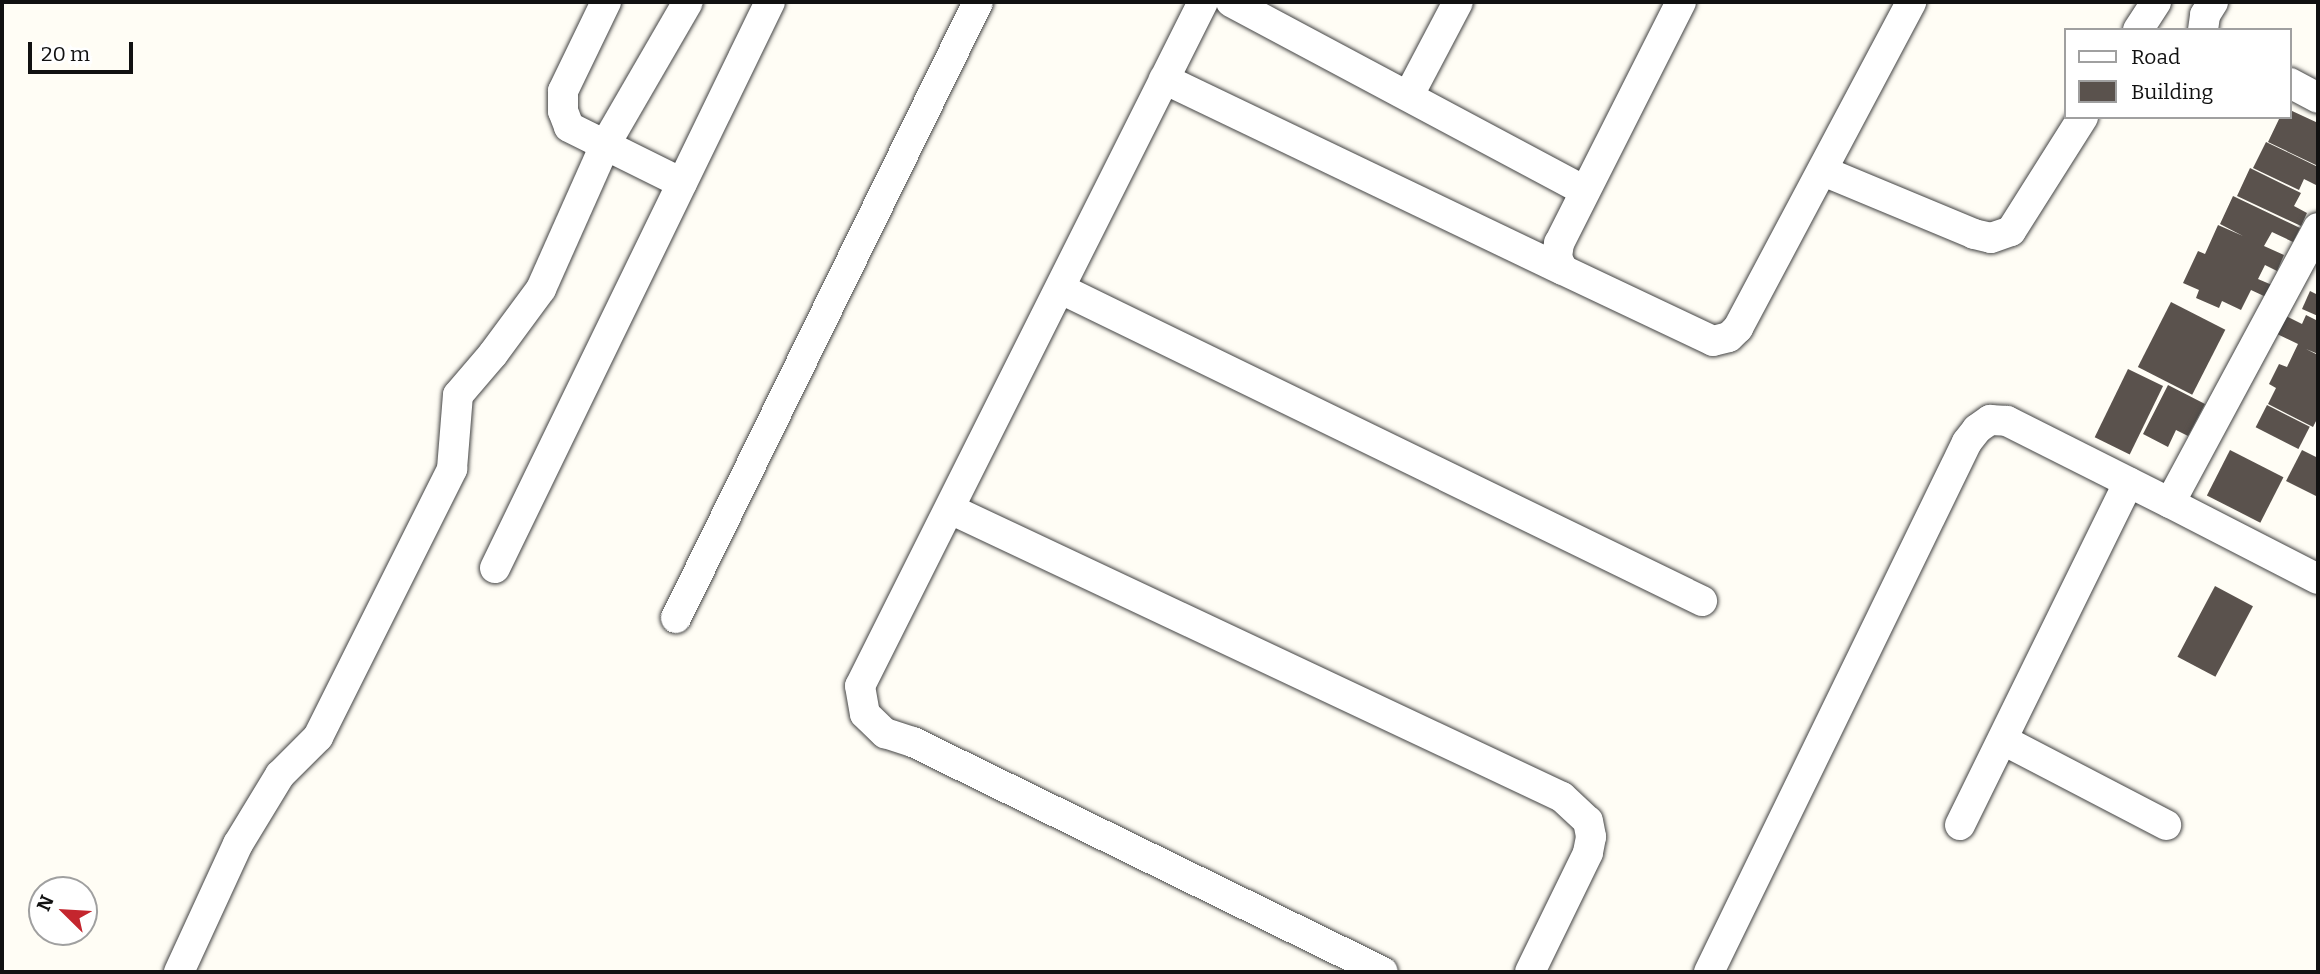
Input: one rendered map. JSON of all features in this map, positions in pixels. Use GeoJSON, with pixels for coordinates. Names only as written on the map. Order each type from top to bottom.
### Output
{"type":"FeatureCollection","features":[{"type":"Feature","properties":{"kind":"street"},"geometry":{"type":"LineString","coordinates":[[606,2],[563,91],[563,111],[569,127],[682,183]]}},
{"type":"Feature","properties":{"kind":"street"},"geometry":{"type":"LineString","coordinates":[[179,972],[237,844],[280,775],[318,737],[452,469],[458,395],[493,354],[541,289],[605,145],[688,2]]}},
{"type":"Feature","properties":{"kind":"street"},"geometry":{"type":"LineString","coordinates":[[495,568],[770,2]]}},
{"type":"Feature","properties":{"kind":"street"},"geometry":{"type":"LineString","coordinates":[[676,618],[978,2]]}},
{"type":"Feature","properties":{"kind":"street"},"geometry":{"type":"LineString","coordinates":[[1203,2],[860,686],[865,714],[885,733],[926,748],[1383,972]]}},
{"type":"Feature","properties":{"kind":"street"},"geometry":{"type":"LineString","coordinates":[[1231,2],[1409,94],[1585,191]]}},
{"type":"Feature","properties":{"kind":"street"},"geometry":{"type":"LineString","coordinates":[[1409,94],[1458,2]]}},
{"type":"Feature","properties":{"kind":"street"},"geometry":{"type":"LineString","coordinates":[[1563,270],[1557,258],[1559,243],[1681,2]]}},
{"type":"Feature","properties":{"kind":"street"},"geometry":{"type":"LineString","coordinates":[[1164,79],[1697,336],[1713,341],[1729,337],[1738,328],[1911,2]]}},
{"type":"Feature","properties":{"kind":"street"},"geometry":{"type":"LineString","coordinates":[[2139,28],[2156,2]]}},
{"type":"Feature","properties":{"kind":"street"},"geometry":{"type":"LineString","coordinates":[[2203,28],[2205,15],[2213,2]]}},
{"type":"Feature","properties":{"kind":"street"},"geometry":{"type":"LineString","coordinates":[[2292,84],[2318,98]]}},
{"type":"Feature","properties":{"kind":"street"},"geometry":{"type":"LineString","coordinates":[[1823,171],[1974,234],[1991,238],[2011,231],[2082,119]]}},
{"type":"Feature","properties":{"kind":"street"},"geometry":{"type":"LineString","coordinates":[[2170,503],[2318,229]]}},
{"type":"Feature","properties":{"kind":"street"},"geometry":{"type":"LineString","coordinates":[[1061,289],[1702,601]]}},
{"type":"Feature","properties":{"kind":"street"},"geometry":{"type":"LineString","coordinates":[[1709,972],[1967,442],[1977,429],[1990,420],[2007,421],[2318,579]]}},
{"type":"Feature","properties":{"kind":"street"},"geometry":{"type":"LineString","coordinates":[[1960,825],[2129,482]]}},
{"type":"Feature","properties":{"kind":"street"},"geometry":{"type":"LineString","coordinates":[[950,509],[1562,797],[1588,821],[1591,837],[1588,853],[1530,972]]}},
{"type":"Feature","properties":{"kind":"street"},"geometry":{"type":"LineString","coordinates":[[2003,740],[2166,825]]}},
{"type":"Feature","properties":{"kind":"building"},"geometry":{"type":"Polygon","coordinates":[[[2292,111],[2318,123],[2318,166],[2268,142],[2279,119],[2292,119],[2292,111]]]}},
{"type":"Feature","properties":{"kind":"building"},"geometry":{"type":"Polygon","coordinates":[[[2266,142],[2318,167],[2318,186],[2304,179],[2299,190],[2253,168],[2266,142]]]}},
{"type":"Feature","properties":{"kind":"building"},"geometry":{"type":"Polygon","coordinates":[[[2250,168],[2301,193],[2294,206],[2307,213],[2301,226],[2237,196],[2250,168]]]}},
{"type":"Feature","properties":{"kind":"building"},"geometry":{"type":"Polygon","coordinates":[[[2233,196],[2300,228],[2293,242],[2272,232],[2264,246],[2284,255],[2277,271],[2265,265],[2258,279],[2272,285],[2266,297],[2251,290],[2241,310],[2222,301],[2219,308],[2196,298],[2199,290],[2183,283],[2198,251],[2205,254],[2218,225],[2243,236],[2220,224],[2233,196]]]}},
{"type":"Feature","properties":{"kind":"building"},"geometry":{"type":"Polygon","coordinates":[[[2310,291],[2318,295],[2318,316],[2302,309],[2310,291]]]}},
{"type":"Feature","properties":{"kind":"building"},"geometry":{"type":"Polygon","coordinates":[[[2171,302],[2225,330],[2192,395],[2138,367],[2171,302]]]}},
{"type":"Feature","properties":{"kind":"building"},"geometry":{"type":"Polygon","coordinates":[[[2284,315],[2302,324],[2306,315],[2318,321],[2318,354],[2306,349],[2318,355],[2318,417],[2313,427],[2268,404],[2276,388],[2269,384],[2279,364],[2287,367],[2298,344],[2275,333],[2284,315]]]}},
{"type":"Feature","properties":{"kind":"building"},"geometry":{"type":"Polygon","coordinates":[[[2128,369],[2163,386],[2130,454],[2095,437],[2128,369]]]}},
{"type":"Feature","properties":{"kind":"building"},"geometry":{"type":"Polygon","coordinates":[[[2168,385],[2205,404],[2188,436],[2176,430],[2168,447],[2143,434],[2168,385]]]}},
{"type":"Feature","properties":{"kind":"building"},"geometry":{"type":"Polygon","coordinates":[[[2267,405],[2310,427],[2298,449],[2256,427],[2267,405]]]}},
{"type":"Feature","properties":{"kind":"building"},"geometry":{"type":"Polygon","coordinates":[[[2230,450],[2283,477],[2260,523],[2207,495],[2230,450]]]}},
{"type":"Feature","properties":{"kind":"building"},"geometry":{"type":"Polygon","coordinates":[[[2302,450],[2318,458],[2318,497],[2286,481],[2302,450]]]}},
{"type":"Feature","properties":{"kind":"building"},"geometry":{"type":"Polygon","coordinates":[[[2215,586],[2253,606],[2215,677],[2177,657],[2215,586]]]}}]}
